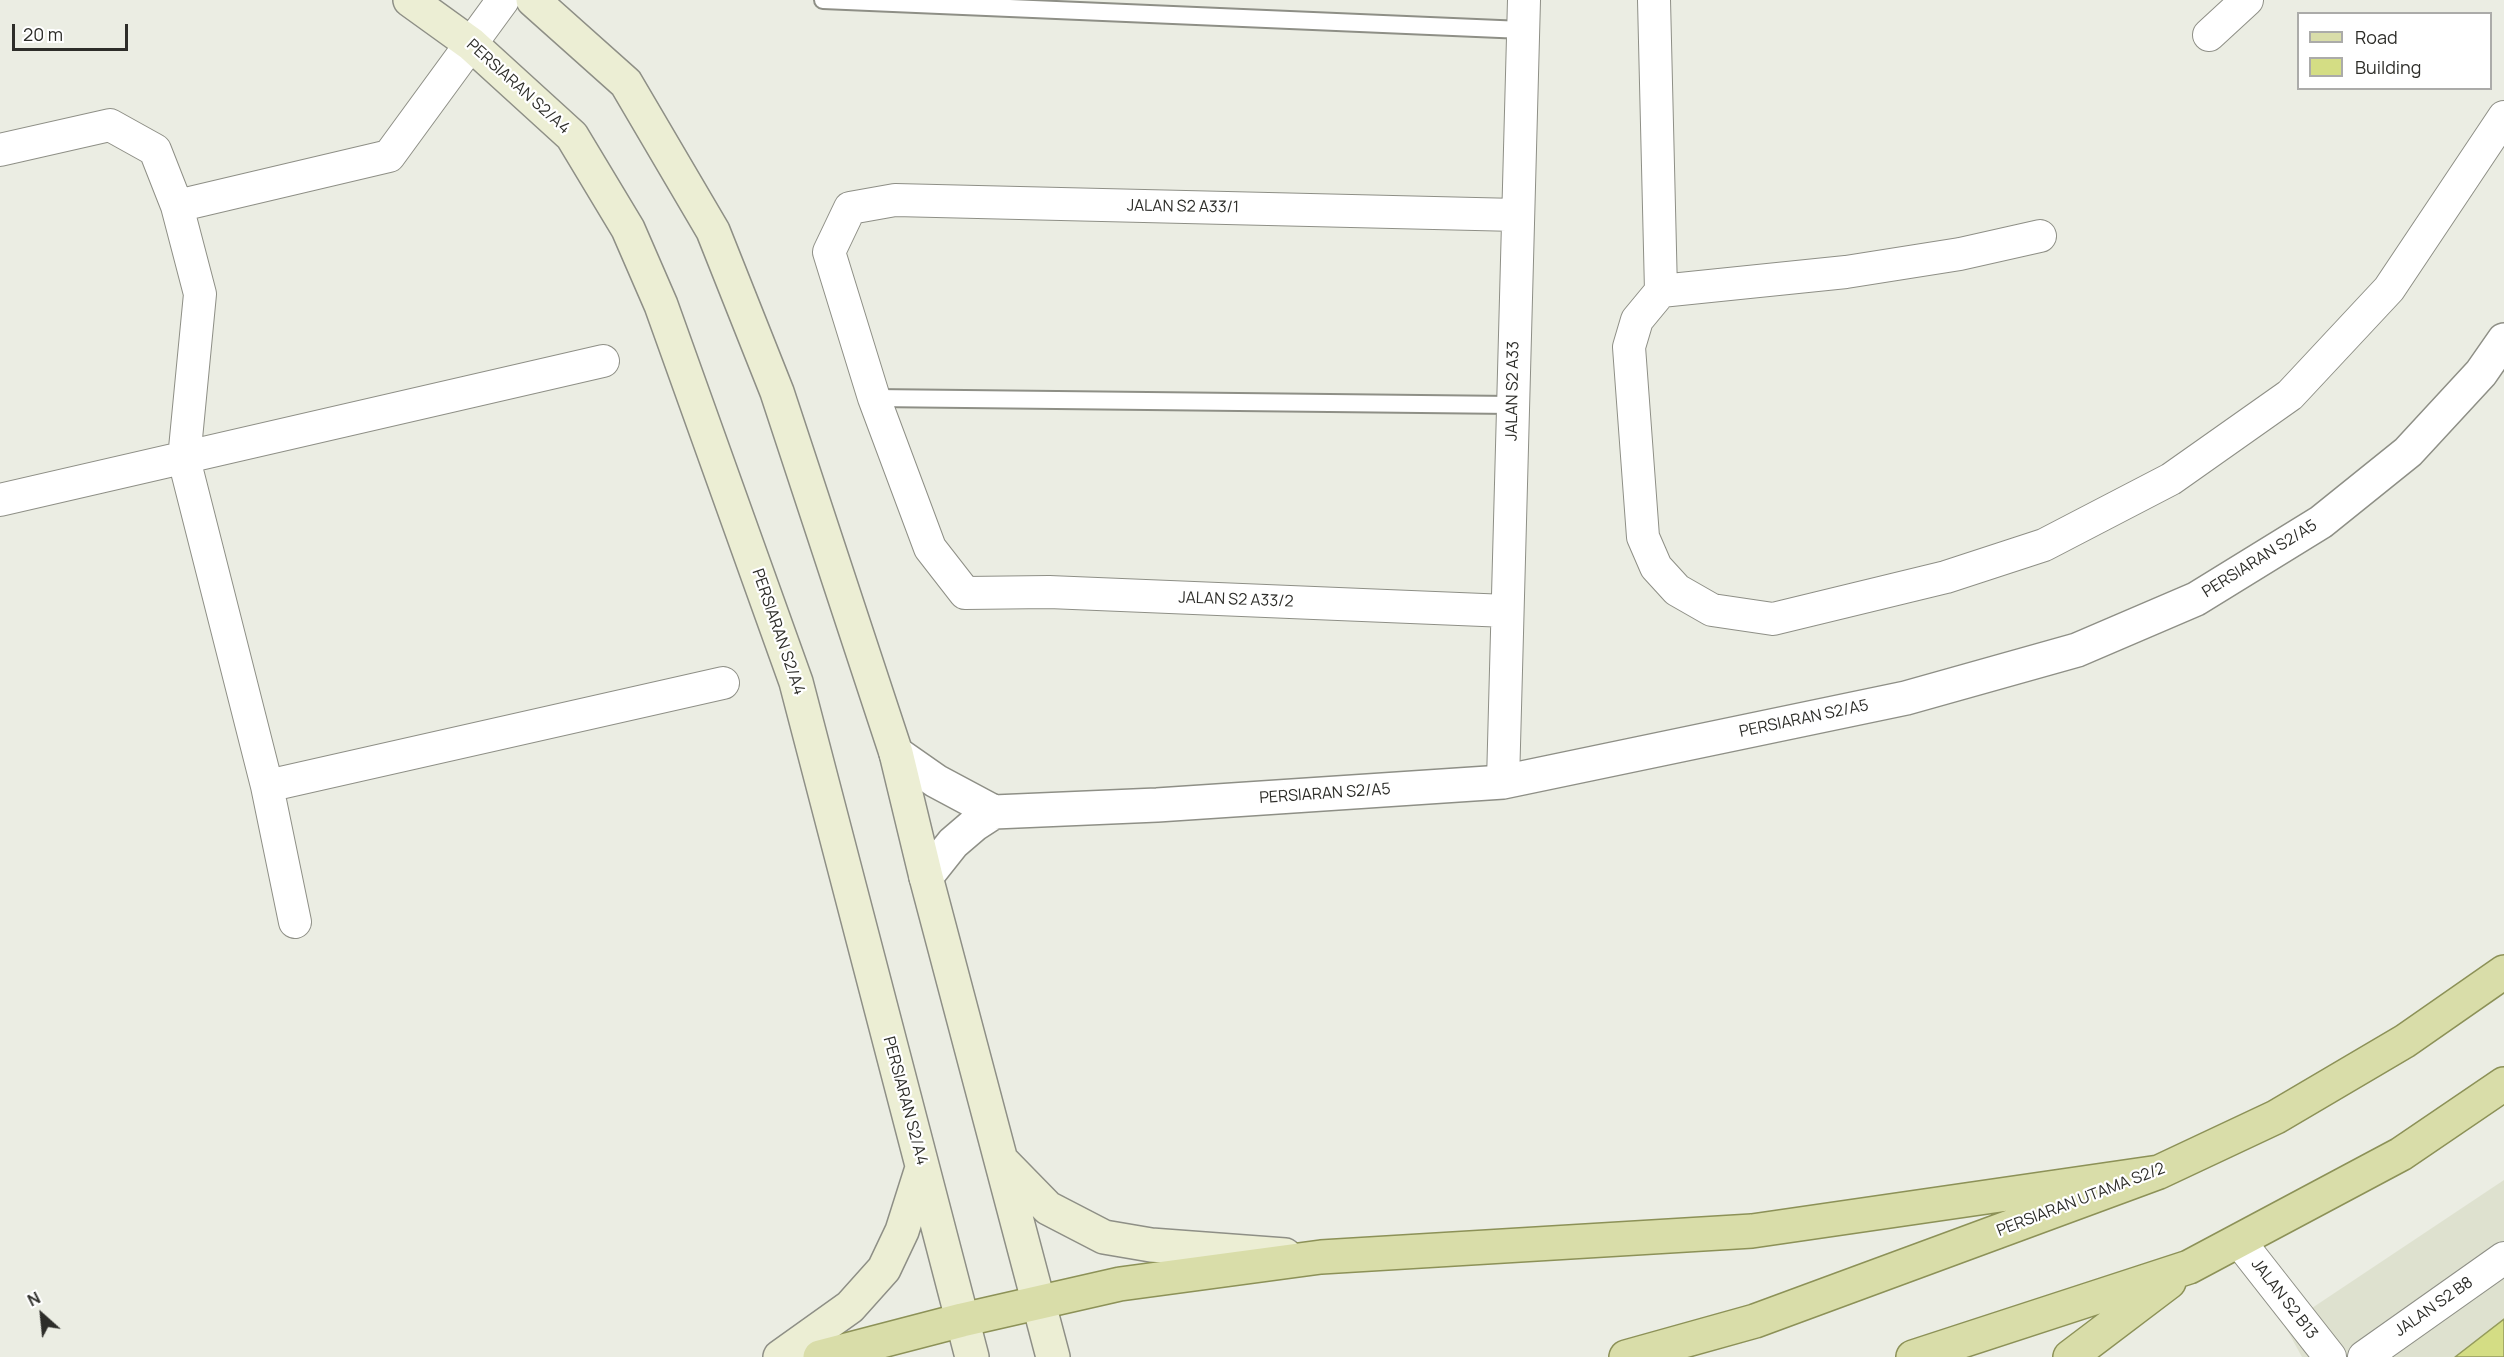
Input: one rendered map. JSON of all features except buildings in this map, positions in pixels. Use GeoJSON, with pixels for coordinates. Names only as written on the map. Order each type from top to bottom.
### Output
{"type":"FeatureCollection","features":[{"type":"Feature","properties":{"kind":"main road","name":"PERSIARAN S2/A4"},"geometry":{"type":"LineString","coordinates":[[410,0],[471,44],[572,136],[628,229],[661,305],[796,682],[972,1357]]}},
{"type":"Feature","properties":{"kind":"main road"},"geometry":{"type":"LineString","coordinates":[[533,0],[626,83],[714,231],[777,392],[896,753],[926,877],[1053,1357]]}},
{"type":"Feature","properties":{"kind":"main road","name":"PERSIARAN UTAMA S2/2"},"geometry":{"type":"LineString","coordinates":[[1626,1357],[1755,1321],[2159,1172],[2276,1117],[2405,1041],[2504,972]]}},
{"type":"Feature","properties":{"kind":"main road"},"geometry":{"type":"LineString","coordinates":[[1912,1357],[2189,1267],[2401,1154],[2504,1084]]}},
{"type":"Feature","properties":{"kind":"main road"},"geometry":{"type":"LineString","coordinates":[[1003,1162],[1048,1208],[1104,1237],[1151,1245],[1321,1257]]}},
{"type":"Feature","properties":{"kind":"main road"},"geometry":{"type":"LineString","coordinates":[[780,1357],[850,1307],[884,1269],[902,1231],[922,1168]]}},
{"type":"Feature","properties":{"kind":"main road"},"geometry":{"type":"LineString","coordinates":[[820,1357],[962,1320],[1120,1284],[1321,1257],[1752,1231],[2159,1172]]}},
{"type":"Feature","properties":{"kind":"main road"},"geometry":{"type":"LineString","coordinates":[[2070,1357],[2189,1267]]}},
{"type":"Feature","properties":{"kind":"street"},"geometry":{"type":"LineString","coordinates":[[177,206],[389,156],[503,0]]}},
{"type":"Feature","properties":{"kind":"street"},"geometry":{"type":"LineString","coordinates":[[1654,0],[1661,291],[1637,320],[1629,347],[1643,537],[1656,567],[1677,591],[1712,610],[1773,620],[1946,577],[2044,545],[2171,479],[2290,394],[2389,289],[2504,117]]}},
{"type":"Feature","properties":{"kind":"street"},"geometry":{"type":"LineString","coordinates":[[2209,35],[2247,0]]}},
{"type":"Feature","properties":{"kind":"street","name":"JALAN S2 A33"},"geometry":{"type":"LineString","coordinates":[[1503,782],[1523,15]]}},
{"type":"Feature","properties":{"kind":"street"},"geometry":{"type":"LineString","coordinates":[[0,150],[110,125],[155,150],[177,206],[200,294],[184,459],[267,786],[295,922]]}},
{"type":"Feature","properties":{"kind":"street","name":"JALAN S2 A33/1"},"geometry":{"type":"LineString","coordinates":[[874,398],[829,252],[850,208],[895,201],[1518,214]]}},
{"type":"Feature","properties":{"kind":"street"},"geometry":{"type":"LineString","coordinates":[[1661,291],[1846,272],[1960,254],[2040,236]]}},
{"type":"Feature","properties":{"kind":"street","name":"PERSIARAN S2/A5"},"geometry":{"type":"LineString","coordinates":[[994,812],[1156,805],[1503,782],[1906,698],[2077,650],[2196,599],[2321,522],[2408,452],[2481,373],[2504,340]]}},
{"type":"Feature","properties":{"kind":"street"},"geometry":{"type":"LineString","coordinates":[[0,500],[603,361]]}},
{"type":"Feature","properties":{"kind":"street","name":"JALAN S2 A33/2"},"geometry":{"type":"LineString","coordinates":[[874,398],[930,548],[965,593],[1049,592],[1507,611]]}},
{"type":"Feature","properties":{"kind":"street"},"geometry":{"type":"LineString","coordinates":[[267,786],[723,683]]}},
{"type":"Feature","properties":{"kind":"street"},"geometry":{"type":"LineString","coordinates":[[896,753],[936,781],[994,812],[953,843],[926,877]]}},
{"type":"Feature","properties":{"kind":"street","name":"JALAN S2 B13"},"geometry":{"type":"LineString","coordinates":[[2239,1241],[2330,1357]]}},
{"type":"Feature","properties":{"kind":"street","name":"JALAN S2 B8"},"geometry":{"type":"LineString","coordinates":[[2364,1357],[2504,1258]]}},
{"type":"Feature","properties":{"kind":"lane"},"geometry":{"type":"LineString","coordinates":[[823,0],[1523,15]]}},
{"type":"Feature","properties":{"kind":"lane"},"geometry":{"type":"LineString","coordinates":[[874,398],[1512,405]]}},
{"type":"Feature","properties":{"kind":"shaded area"},"geometry":{"type":"Polygon","coordinates":[[[2504,1180],[2504,1357],[2302,1357],[2285,1326],[2504,1180]]]}}]}
